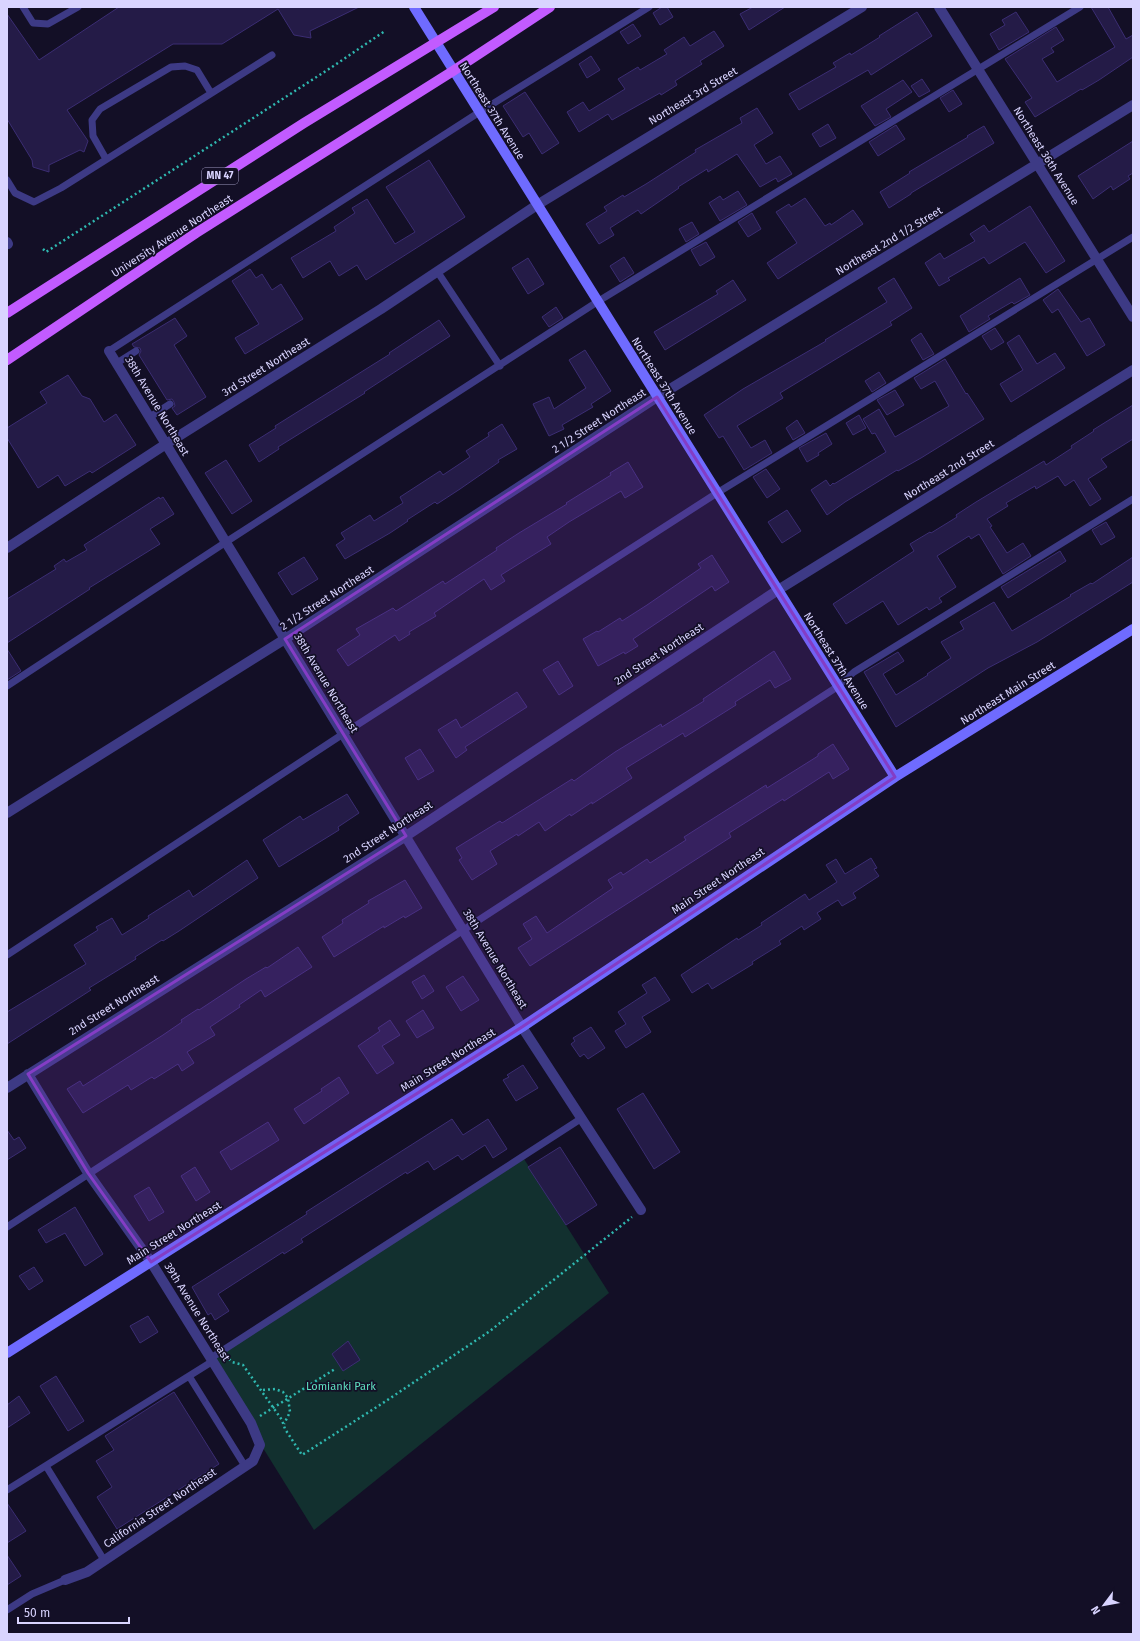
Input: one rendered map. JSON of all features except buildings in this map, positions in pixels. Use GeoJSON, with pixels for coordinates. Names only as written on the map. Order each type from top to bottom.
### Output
{"type":"FeatureCollection","features":[{"type":"Feature","properties":{"kind":"main road","name":"MN 47"},"geometry":{"type":"LineString","coordinates":[[7,314],[304,123],[494,7]]}},
{"type":"Feature","properties":{"kind":"main road","name":"University Avenue Northeast"},"geometry":{"type":"LineString","coordinates":[[7,360],[196,234],[453,71],[550,7]]}},
{"type":"Feature","properties":{"kind":"street","name":"Northeast 37th Avenue"},"geometry":{"type":"LineString","coordinates":[[414,7],[837,687],[895,777]]}},
{"type":"Feature","properties":{"kind":"street","name":"Northeast 3rd Street"},"geometry":{"type":"LineString","coordinates":[[537,205],[862,7]]}},
{"type":"Feature","properties":{"kind":"street","name":"Northeast 36th Avenue"},"geometry":{"type":"LineString","coordinates":[[939,7],[1133,317]]}},
{"type":"Feature","properties":{"kind":"street","name":"Northeast 2nd 1/2 Street"},"geometry":{"type":"LineString","coordinates":[[657,397],[1133,105]]}},
{"type":"Feature","properties":{"kind":"street","name":"3rd Street Northeast"},"geometry":{"type":"LineString","coordinates":[[7,548],[166,444],[381,309],[537,205]]}},
{"type":"Feature","properties":{"kind":"street","name":"38th Avenue Northeast"},"geometry":{"type":"LineString","coordinates":[[109,351],[522,1027],[642,1210]]}},
{"type":"Feature","properties":{"kind":"street","name":"Northeast 2nd Street"},"geometry":{"type":"LineString","coordinates":[[778,590],[1133,370]]}},
{"type":"Feature","properties":{"kind":"street","name":"2 1/2 Street Northeast"},"geometry":{"type":"LineString","coordinates":[[7,813],[286,639],[657,397]]}},
{"type":"Feature","properties":{"kind":"street","name":"2nd Street Northeast"},"geometry":{"type":"LineString","coordinates":[[7,1088],[406,836],[778,590]]}},
{"type":"Feature","properties":{"kind":"street","name":"Northeast Main Street"},"geometry":{"type":"LineString","coordinates":[[895,777],[1133,629]]}},
{"type":"Feature","properties":{"kind":"street","name":"Main Street Northeast"},"geometry":{"type":"LineString","coordinates":[[7,1353],[522,1027],[895,777]]}},
{"type":"Feature","properties":{"kind":"street","name":"39th Avenue Northeast"},"geometry":{"type":"LineString","coordinates":[[28,1074],[88,1173],[151,1262],[251,1423],[260,1446]]}},
{"type":"Feature","properties":{"kind":"street","name":"California Street Northeast"},"geometry":{"type":"LineString","coordinates":[[65,1580],[87,1572],[253,1461],[260,1446]]}},
{"type":"Feature","properties":{"kind":"lane"},"geometry":{"type":"LineString","coordinates":[[24,7],[33,23],[48,24],[65,11],[78,7]]}},
{"type":"Feature","properties":{"kind":"lane"},"geometry":{"type":"LineString","coordinates":[[109,351],[478,112],[650,7]]}},
{"type":"Feature","properties":{"kind":"lane"},"geometry":{"type":"LineString","coordinates":[[7,686],[226,542],[597,302],[1080,7]]}},
{"type":"Feature","properties":{"kind":"lane"},"geometry":{"type":"LineString","coordinates":[[7,180],[15,193],[34,202],[61,188],[272,55]]}},
{"type":"Feature","properties":{"kind":"lane"},"geometry":{"type":"LineString","coordinates":[[106,159],[93,136],[92,120],[100,110],[172,67],[185,66],[197,70],[211,93]]}},
{"type":"Feature","properties":{"kind":"lane"},"geometry":{"type":"LineString","coordinates":[[7,955],[344,734],[717,493],[1133,237]]}},
{"type":"Feature","properties":{"kind":"lane"},"geometry":{"type":"LineString","coordinates":[[437,271],[500,366]]}},
{"type":"Feature","properties":{"kind":"lane"},"geometry":{"type":"LineString","coordinates":[[117,363],[136,351]]}},
{"type":"Feature","properties":{"kind":"lane"},"geometry":{"type":"LineString","coordinates":[[150,417],[170,404]]}},
{"type":"Feature","properties":{"kind":"lane"},"geometry":{"type":"LineString","coordinates":[[7,1227],[837,687],[860,668],[1133,499]]}},
{"type":"Feature","properties":{"kind":"lane"},"geometry":{"type":"LineString","coordinates":[[7,1490],[189,1376],[224,1350],[582,1118]]}},
{"type":"Feature","properties":{"kind":"lane"},"geometry":{"type":"LineString","coordinates":[[189,1376],[245,1466]]}},
{"type":"Feature","properties":{"kind":"lane"},"geometry":{"type":"LineString","coordinates":[[46,1466],[104,1560]]}},
{"type":"Feature","properties":{"kind":"lane"},"geometry":{"type":"LineString","coordinates":[[7,1610],[32,1594],[65,1580]]}},
{"type":"Feature","properties":{"kind":"path"},"geometry":{"type":"LineString","coordinates":[[43,249],[46,252],[332,67],[385,31]]}},
{"type":"Feature","properties":{"kind":"path"},"geometry":{"type":"LineString","coordinates":[[224,1350],[232,1362],[243,1365],[262,1390],[302,1455],[490,1331],[642,1210]]}},
{"type":"Feature","properties":{"kind":"path"},"geometry":{"type":"LineString","coordinates":[[256,1418],[335,1369]]}},
{"type":"Feature","properties":{"kind":"path"},"geometry":{"type":"LineString","coordinates":[[262,1390],[275,1389],[283,1392],[288,1398],[290,1412],[283,1424]]}},
{"type":"Feature","properties":{"kind":"highlighted area"},"geometry":{"type":"Polygon","coordinates":[[[657,397],[895,777],[522,1027],[151,1262],[88,1173],[28,1074],[406,836],[285,639],[657,397]]]}},
{"type":"Feature","properties":{"kind":"green space","name":"Lomianki Park"},"geometry":{"type":"Polygon","coordinates":[[[524,1159],[609,1293],[314,1530],[207,1358],[524,1159]]]}}]}
